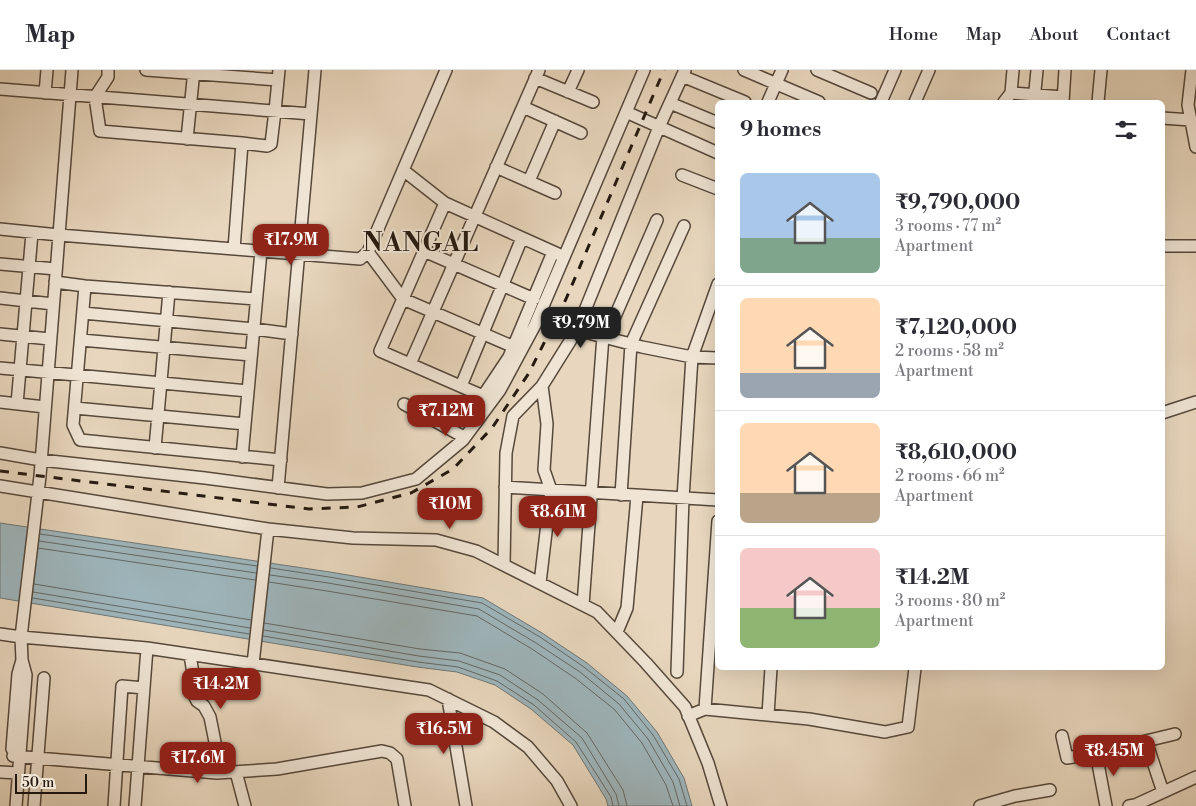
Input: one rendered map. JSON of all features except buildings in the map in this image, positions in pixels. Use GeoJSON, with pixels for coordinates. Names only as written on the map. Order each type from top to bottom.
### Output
{"type":"FeatureCollection","features":[{"type":"Feature","properties":{"kind":"street"},"geometry":{"type":"LineString","coordinates":[[45,93],[47,70]]}},
{"type":"Feature","properties":{"kind":"street"},"geometry":{"type":"LineString","coordinates":[[8,806],[10,772],[16,756],[18,674],[22,660],[21,637],[41,460],[72,70]]}},
{"type":"Feature","properties":{"kind":"street"},"geometry":{"type":"LineString","coordinates":[[108,70],[108,77],[95,97],[100,131],[267,146],[271,144],[278,75],[146,70]]}},
{"type":"Feature","properties":{"kind":"street"},"geometry":{"type":"LineString","coordinates":[[278,488],[314,70]]}},
{"type":"Feature","properties":{"kind":"street"},"geometry":{"type":"LineString","coordinates":[[0,229],[360,259],[368,252],[446,70]]}},
{"type":"Feature","properties":{"kind":"street"},"geometry":{"type":"LineString","coordinates":[[568,92],[578,70]]}},
{"type":"Feature","properties":{"kind":"street"},"geometry":{"type":"LineString","coordinates":[[0,453],[41,460],[327,494],[362,493],[416,479],[464,437],[500,390],[535,325],[644,70]]}},
{"type":"Feature","properties":{"kind":"street"},"geometry":{"type":"LineString","coordinates":[[744,70],[814,100]]}},
{"type":"Feature","properties":{"kind":"street"},"geometry":{"type":"LineString","coordinates":[[769,100],[782,70]]}},
{"type":"Feature","properties":{"kind":"street"},"geometry":{"type":"LineString","coordinates":[[817,70],[871,93]]}},
{"type":"Feature","properties":{"kind":"street"},"geometry":{"type":"LineString","coordinates":[[881,100],[895,70]]}},
{"type":"Feature","properties":{"kind":"street"},"geometry":{"type":"LineString","coordinates":[[916,100],[929,70]]}},
{"type":"Feature","properties":{"kind":"street"},"geometry":{"type":"LineString","coordinates":[[1013,70],[1008,98],[1063,100],[1065,70]]}},
{"type":"Feature","properties":{"kind":"street"},"geometry":{"type":"LineString","coordinates":[[1034,99],[1036,70]]}},
{"type":"Feature","properties":{"kind":"street"},"geometry":{"type":"LineString","coordinates":[[1098,100],[1101,70]]}},
{"type":"Feature","properties":{"kind":"street"},"geometry":{"type":"LineString","coordinates":[[1192,70],[1188,105],[1196,148]]}},
{"type":"Feature","properties":{"kind":"street"},"geometry":{"type":"LineString","coordinates":[[188,139],[193,72]]}},
{"type":"Feature","properties":{"kind":"street"},"geometry":{"type":"LineString","coordinates":[[504,565],[506,453],[513,416],[542,386],[577,330],[659,127],[684,73],[741,100]]}},
{"type":"Feature","properties":{"kind":"street"},"geometry":{"type":"LineString","coordinates":[[410,364],[537,74],[568,92],[593,102]]}},
{"type":"Feature","properties":{"kind":"street"},"geometry":{"type":"LineString","coordinates":[[0,89],[311,114]]}},
{"type":"Feature","properties":{"kind":"street"},"geometry":{"type":"LineString","coordinates":[[670,103],[715,122]]}},
{"type":"Feature","properties":{"kind":"street"},"geometry":{"type":"LineString","coordinates":[[522,107],[581,133]]}},
{"type":"Feature","properties":{"kind":"street"},"geometry":{"type":"LineString","coordinates":[[626,112],[715,152]]}},
{"type":"Feature","properties":{"kind":"street"},"geometry":{"type":"LineString","coordinates":[[1165,118],[1191,120]]}},
{"type":"Feature","properties":{"kind":"street"},"geometry":{"type":"LineString","coordinates":[[529,182],[555,121]]}},
{"type":"Feature","properties":{"kind":"street"},"geometry":{"type":"LineString","coordinates":[[234,249],[242,144]]}},
{"type":"Feature","properties":{"kind":"street"},"geometry":{"type":"LineString","coordinates":[[496,167],[555,193]]}},
{"type":"Feature","properties":{"kind":"street"},"geometry":{"type":"LineString","coordinates":[[403,170],[445,203],[564,257]]}},
{"type":"Feature","properties":{"kind":"street"},"geometry":{"type":"LineString","coordinates":[[682,175],[715,188]]}},
{"type":"Feature","properties":{"kind":"street"},"geometry":{"type":"LineString","coordinates":[[445,203],[380,351],[482,396],[509,357],[553,252]]}},
{"type":"Feature","properties":{"kind":"street"},"geometry":{"type":"LineString","coordinates":[[583,605],[590,493],[604,337],[657,220]]}},
{"type":"Feature","properties":{"kind":"street"},"geometry":{"type":"LineString","coordinates":[[621,495],[631,344],[684,226]]}},
{"type":"Feature","properties":{"kind":"street"},"geometry":{"type":"LineString","coordinates":[[17,404],[32,233]]}},
{"type":"Feature","properties":{"kind":"street"},"geometry":{"type":"LineString","coordinates":[[460,386],[522,238]]}},
{"type":"Feature","properties":{"kind":"street"},"geometry":{"type":"LineString","coordinates":[[1165,246],[1196,246]]}},
{"type":"Feature","properties":{"kind":"street"},"geometry":{"type":"LineString","coordinates":[[242,457],[261,251]]}},
{"type":"Feature","properties":{"kind":"street"},"geometry":{"type":"LineString","coordinates":[[424,251],[534,299]]}},
{"type":"Feature","properties":{"kind":"street"},"geometry":{"type":"LineString","coordinates":[[368,252],[403,299],[514,346]]}},
{"type":"Feature","properties":{"kind":"street"},"geometry":{"type":"LineString","coordinates":[[0,264],[56,269]]}},
{"type":"Feature","properties":{"kind":"street"},"geometry":{"type":"LineString","coordinates":[[55,282],[256,299]]}},
{"type":"Feature","properties":{"kind":"street"},"geometry":{"type":"LineString","coordinates":[[85,286],[73,425],[80,440],[281,460]]}},
{"type":"Feature","properties":{"kind":"street"},"geometry":{"type":"LineString","coordinates":[[156,448],[169,292]]}},
{"type":"Feature","properties":{"kind":"street"},"geometry":{"type":"LineString","coordinates":[[677,672],[683,498],[692,357],[715,292]]}},
{"type":"Feature","properties":{"kind":"street"},"geometry":{"type":"LineString","coordinates":[[0,298],[53,304]]}},
{"type":"Feature","properties":{"kind":"street"},"geometry":{"type":"LineString","coordinates":[[83,312],[292,334]]}},
{"type":"Feature","properties":{"kind":"street"},"geometry":{"type":"LineString","coordinates":[[577,330],[692,357],[715,358]]}},
{"type":"Feature","properties":{"kind":"street"},"geometry":{"type":"LineString","coordinates":[[0,334],[50,339]]}},
{"type":"Feature","properties":{"kind":"street"},"geometry":{"type":"LineString","coordinates":[[80,340],[251,355]]}},
{"type":"Feature","properties":{"kind":"street"},"geometry":{"type":"LineString","coordinates":[[0,368],[248,391]]}},
{"type":"Feature","properties":{"kind":"street"},"geometry":{"type":"LineString","coordinates":[[540,583],[551,490],[544,470],[547,424],[542,386]]}},
{"type":"Feature","properties":{"kind":"street"},"geometry":{"type":"LineString","coordinates":[[0,402],[45,407]]}},
{"type":"Feature","properties":{"kind":"street"},"geometry":{"type":"LineString","coordinates":[[1165,412],[1196,402]]}},
{"type":"Feature","properties":{"kind":"street"},"geometry":{"type":"LineString","coordinates":[[404,404],[464,437]]}},
{"type":"Feature","properties":{"kind":"street"},"geometry":{"type":"LineString","coordinates":[[75,408],[244,424]]}},
{"type":"Feature","properties":{"kind":"street"},"geometry":{"type":"LineString","coordinates":[[0,486],[268,529],[353,538],[436,540],[476,551],[597,612],[617,632],[685,707],[708,763],[721,806]]}},
{"type":"Feature","properties":{"kind":"street"},"geometry":{"type":"LineString","coordinates":[[505,487],[715,500]]}},
{"type":"Feature","properties":{"kind":"street"},"geometry":{"type":"LineString","coordinates":[[617,632],[627,608],[637,496]]}},
{"type":"Feature","properties":{"kind":"street"},"geometry":{"type":"LineString","coordinates":[[253,664],[268,529]]}},
{"type":"Feature","properties":{"kind":"street"},"geometry":{"type":"LineString","coordinates":[[705,709],[715,564]]}},
{"type":"Feature","properties":{"kind":"street"},"geometry":{"type":"LineString","coordinates":[[0,634],[148,648],[429,690],[494,722],[528,747],[557,781],[571,806]]}},
{"type":"Feature","properties":{"kind":"street"},"geometry":{"type":"LineString","coordinates":[[135,806],[148,648]]}},
{"type":"Feature","properties":{"kind":"street"},"geometry":{"type":"LineString","coordinates":[[190,655],[195,686],[194,695],[210,716],[215,742],[217,773]]}},
{"type":"Feature","properties":{"kind":"street"},"geometry":{"type":"LineString","coordinates":[[768,715],[771,670]]}},
{"type":"Feature","properties":{"kind":"street"},"geometry":{"type":"LineString","coordinates":[[688,716],[705,709],[809,719],[885,732],[908,727],[916,670]]}},
{"type":"Feature","properties":{"kind":"street"},"geometry":{"type":"LineString","coordinates":[[34,806],[44,678]]}},
{"type":"Feature","properties":{"kind":"street"},"geometry":{"type":"LineString","coordinates":[[114,806],[122,686],[144,688]]}},
{"type":"Feature","properties":{"kind":"street"},"geometry":{"type":"LineString","coordinates":[[448,699],[466,806]]}},
{"type":"Feature","properties":{"kind":"street"},"geometry":{"type":"LineString","coordinates":[[1062,736],[1067,758],[1175,734]]}},
{"type":"Feature","properties":{"kind":"street"},"geometry":{"type":"LineString","coordinates":[[1146,741],[1163,792]]}},
{"type":"Feature","properties":{"kind":"street"},"geometry":{"type":"LineString","coordinates":[[16,756],[217,773],[277,769],[382,751],[390,753],[397,759],[405,806]]}},
{"type":"Feature","properties":{"kind":"street"},"geometry":{"type":"LineString","coordinates":[[1096,753],[1106,806]]}},
{"type":"Feature","properties":{"kind":"street"},"geometry":{"type":"LineString","coordinates":[[10,772],[16,806]]}},
{"type":"Feature","properties":{"kind":"street"},"geometry":{"type":"LineString","coordinates":[[236,772],[245,806]]}},
{"type":"Feature","properties":{"kind":"street"},"geometry":{"type":"LineString","coordinates":[[1129,806],[1196,777]]}},
{"type":"Feature","properties":{"kind":"street"},"geometry":{"type":"LineString","coordinates":[[980,806],[1004,802],[1015,796],[1050,790]]}},
{"type":"Feature","properties":{"kind":"water"},"geometry":{"type":"Polygon","coordinates":[[[0,523],[330,572],[483,598],[542,633],[587,663],[627,696],[657,732],[684,778],[692,806],[608,806],[606,799],[573,745],[531,709],[495,685],[457,672],[0,598],[0,523]]]}},
{"type":"Feature","properties":{"kind":"railway"},"geometry":{"type":"LineString","coordinates":[[0,471],[309,509],[357,507],[411,493],[453,469],[492,428],[529,373],[566,299],[664,70]]}},
{"type":"Feature","properties":{"kind":"district","name":"NANGAL"},"geometry":{"type":"Point","coordinates":[421,243]}}]}
